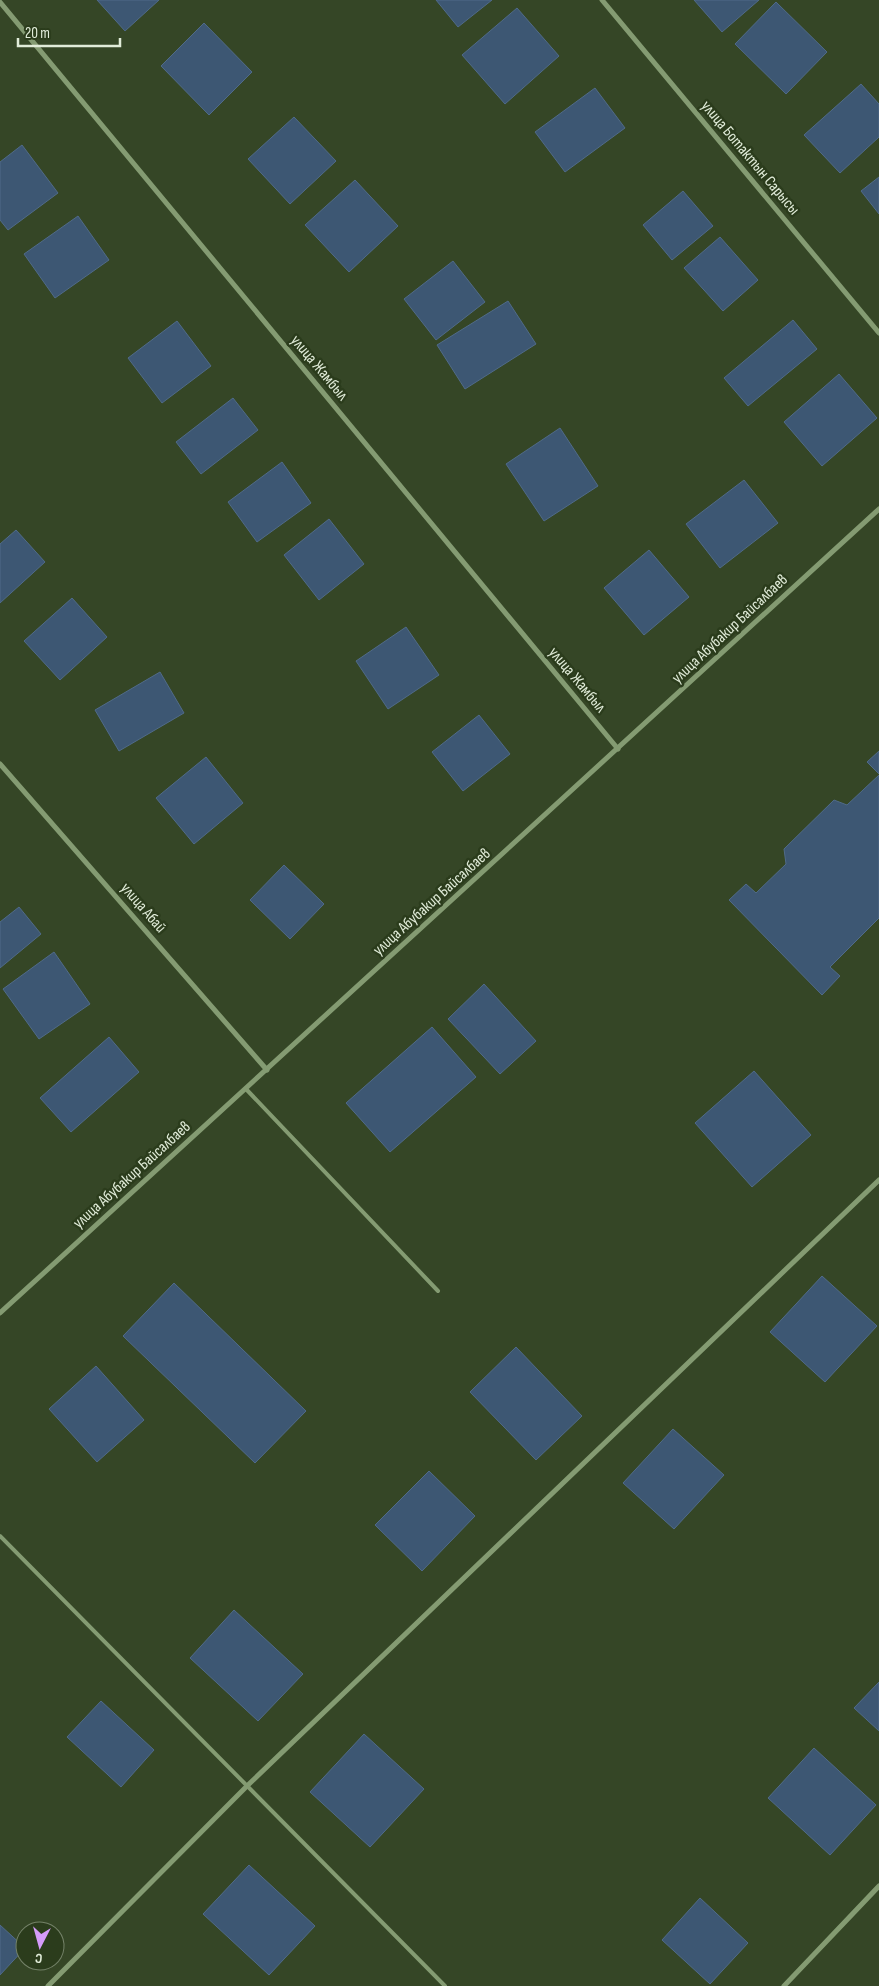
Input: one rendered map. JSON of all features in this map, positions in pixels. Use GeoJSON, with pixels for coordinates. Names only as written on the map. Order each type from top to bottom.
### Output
{"type":"FeatureCollection","features":[{"type":"Feature","properties":{"kind":"street","name":"улица Ботактын Сарысы"},"geometry":{"type":"LineString","coordinates":[[602,0],[879,333]]}},
{"type":"Feature","properties":{"kind":"street","name":"улица Жамбыл"},"geometry":{"type":"LineString","coordinates":[[0,2],[618,749]]}},
{"type":"Feature","properties":{"kind":"street","name":"улица Абубакир Байсалбаев"},"geometry":{"type":"LineString","coordinates":[[0,1313],[879,509]]}},
{"type":"Feature","properties":{"kind":"street","name":"улица Абай"},"geometry":{"type":"LineString","coordinates":[[0,764],[267,1070]]}},
{"type":"Feature","properties":{"kind":"street"},"geometry":{"type":"LineString","coordinates":[[48,1986],[247,1786],[879,1180]]}},
{"type":"Feature","properties":{"kind":"street"},"geometry":{"type":"LineString","coordinates":[[784,1986],[879,1886]]}},
{"type":"Feature","properties":{"kind":"lane"},"geometry":{"type":"LineString","coordinates":[[246,1089],[438,1291]]}},
{"type":"Feature","properties":{"kind":"lane"},"geometry":{"type":"LineString","coordinates":[[0,1536],[445,1986]]}},
{"type":"Feature","properties":{"kind":"building"},"geometry":{"type":"Polygon","coordinates":[[[97,0],[159,0],[125,31],[97,0]]]}},
{"type":"Feature","properties":{"kind":"building"},"geometry":{"type":"Polygon","coordinates":[[[436,0],[492,0],[458,27],[436,0]]]}},
{"type":"Feature","properties":{"kind":"building"},"geometry":{"type":"Polygon","coordinates":[[[694,0],[759,0],[722,32],[694,0]]]}},
{"type":"Feature","properties":{"kind":"building"},"geometry":{"type":"Polygon","coordinates":[[[776,2],[827,52],[786,94],[735,44],[776,2]]]}},
{"type":"Feature","properties":{"kind":"building"},"geometry":{"type":"Polygon","coordinates":[[[517,8],[559,56],[505,104],[462,55],[517,8]]]}},
{"type":"Feature","properties":{"kind":"building"},"geometry":{"type":"Polygon","coordinates":[[[204,23],[252,72],[209,115],[161,66],[204,23]]]}},
{"type":"Feature","properties":{"kind":"building"},"geometry":{"type":"Polygon","coordinates":[[[861,84],[879,104],[879,137],[840,173],[804,135],[861,84]]]}},
{"type":"Feature","properties":{"kind":"building"},"geometry":{"type":"Polygon","coordinates":[[[595,88],[625,128],[565,172],[535,132],[595,88]]]}},
{"type":"Feature","properties":{"kind":"building"},"geometry":{"type":"Polygon","coordinates":[[[294,117],[336,161],[290,204],[248,159],[294,117]]]}},
{"type":"Feature","properties":{"kind":"building"},"geometry":{"type":"Polygon","coordinates":[[[22,145],[58,193],[8,230],[0,220],[0,162],[22,145]]]}},
{"type":"Feature","properties":{"kind":"building"},"geometry":{"type":"Polygon","coordinates":[[[879,177],[879,214],[861,191],[879,177]]]}},
{"type":"Feature","properties":{"kind":"building"},"geometry":{"type":"Polygon","coordinates":[[[355,180],[398,226],[349,272],[305,225],[355,180]]]}},
{"type":"Feature","properties":{"kind":"building"},"geometry":{"type":"Polygon","coordinates":[[[683,191],[713,226],[672,260],[643,225],[683,191]]]}},
{"type":"Feature","properties":{"kind":"building"},"geometry":{"type":"Polygon","coordinates":[[[78,216],[109,260],[55,298],[24,254],[78,216]]]}},
{"type":"Feature","properties":{"kind":"building"},"geometry":{"type":"Polygon","coordinates":[[[720,237],[758,280],[723,311],[684,268],[720,237]]]}},
{"type":"Feature","properties":{"kind":"building"},"geometry":{"type":"Polygon","coordinates":[[[453,261],[485,302],[436,340],[404,299],[453,261]]]}},
{"type":"Feature","properties":{"kind":"building"},"geometry":{"type":"Polygon","coordinates":[[[508,301],[536,344],[465,389],[437,345],[508,301]]]}},
{"type":"Feature","properties":{"kind":"building"},"geometry":{"type":"Polygon","coordinates":[[[793,320],[817,349],[748,406],[724,378],[793,320]]]}},
{"type":"Feature","properties":{"kind":"building"},"geometry":{"type":"Polygon","coordinates":[[[177,321],[211,366],[162,403],[128,358],[177,321]]]}},
{"type":"Feature","properties":{"kind":"building"},"geometry":{"type":"Polygon","coordinates":[[[839,374],[877,418],[822,466],[784,422],[839,374]]]}},
{"type":"Feature","properties":{"kind":"building"},"geometry":{"type":"Polygon","coordinates":[[[233,398],[258,430],[201,474],[176,442],[233,398]]]}},
{"type":"Feature","properties":{"kind":"building"},"geometry":{"type":"Polygon","coordinates":[[[560,428],[598,486],[544,521],[506,464],[560,428]]]}},
{"type":"Feature","properties":{"kind":"building"},"geometry":{"type":"Polygon","coordinates":[[[282,462],[311,503],[257,542],[228,502],[282,462]]]}},
{"type":"Feature","properties":{"kind":"building"},"geometry":{"type":"Polygon","coordinates":[[[744,480],[778,523],[720,568],[686,524],[744,480]]]}},
{"type":"Feature","properties":{"kind":"building"},"geometry":{"type":"Polygon","coordinates":[[[329,519],[364,564],[319,600],[284,555],[329,519]]]}},
{"type":"Feature","properties":{"kind":"building"},"geometry":{"type":"Polygon","coordinates":[[[16,530],[45,562],[0,603],[0,544],[16,530]]]}},
{"type":"Feature","properties":{"kind":"building"},"geometry":{"type":"Polygon","coordinates":[[[649,550],[689,597],[644,635],[604,588],[649,550]]]}},
{"type":"Feature","properties":{"kind":"building"},"geometry":{"type":"Polygon","coordinates":[[[72,598],[107,637],[60,680],[24,641],[72,598]]]}},
{"type":"Feature","properties":{"kind":"building"},"geometry":{"type":"Polygon","coordinates":[[[406,627],[439,675],[388,709],[356,661],[406,627]]]}},
{"type":"Feature","properties":{"kind":"building"},"geometry":{"type":"Polygon","coordinates":[[[160,672],[184,713],[119,751],[95,710],[160,672]]]}},
{"type":"Feature","properties":{"kind":"building"},"geometry":{"type":"Polygon","coordinates":[[[479,715],[510,754],[463,791],[432,752],[479,715]]]}},
{"type":"Feature","properties":{"kind":"building"},"geometry":{"type":"Polygon","coordinates":[[[879,751],[879,774],[867,762],[879,751]]]}},
{"type":"Feature","properties":{"kind":"building"},"geometry":{"type":"Polygon","coordinates":[[[206,757],[243,803],[194,844],[156,798],[206,757]]]}},
{"type":"Feature","properties":{"kind":"building"},"geometry":{"type":"Polygon","coordinates":[[[879,775],[879,918],[830,967],[840,976],[822,995],[729,900],[746,884],[756,893],[786,864],[784,849],[834,800],[847,805],[879,775]]]}},
{"type":"Feature","properties":{"kind":"building"},"geometry":{"type":"Polygon","coordinates":[[[284,865],[324,904],[290,939],[250,900],[284,865]]]}},
{"type":"Feature","properties":{"kind":"building"},"geometry":{"type":"Polygon","coordinates":[[[19,907],[41,934],[0,968],[0,922],[19,907]]]}},
{"type":"Feature","properties":{"kind":"building"},"geometry":{"type":"Polygon","coordinates":[[[54,952],[90,1004],[39,1039],[3,989],[54,952]]]}},
{"type":"Feature","properties":{"kind":"building"},"geometry":{"type":"Polygon","coordinates":[[[484,984],[536,1041],[500,1074],[448,1019],[484,984]]]}},
{"type":"Feature","properties":{"kind":"building"},"geometry":{"type":"Polygon","coordinates":[[[432,1027],[476,1077],[390,1152],[346,1103],[432,1027]]]}},
{"type":"Feature","properties":{"kind":"building"},"geometry":{"type":"Polygon","coordinates":[[[109,1037],[139,1072],[71,1132],[40,1098],[109,1037]]]}},
{"type":"Feature","properties":{"kind":"building"},"geometry":{"type":"Polygon","coordinates":[[[754,1071],[811,1135],[752,1187],[695,1123],[754,1071]]]}},
{"type":"Feature","properties":{"kind":"building"},"geometry":{"type":"Polygon","coordinates":[[[822,1276],[877,1326],[825,1382],[770,1332],[822,1276]]]}},
{"type":"Feature","properties":{"kind":"building"},"geometry":{"type":"Polygon","coordinates":[[[174,1283],[306,1411],[255,1463],[123,1336],[174,1283]]]}},
{"type":"Feature","properties":{"kind":"building"},"geometry":{"type":"Polygon","coordinates":[[[516,1347],[582,1416],[536,1460],[470,1392],[516,1347]]]}},
{"type":"Feature","properties":{"kind":"building"},"geometry":{"type":"Polygon","coordinates":[[[96,1366],[144,1420],[97,1462],[49,1409],[96,1366]]]}},
{"type":"Feature","properties":{"kind":"building"},"geometry":{"type":"Polygon","coordinates":[[[673,1429],[724,1475],[674,1529],[623,1483],[673,1429]]]}},
{"type":"Feature","properties":{"kind":"building"},"geometry":{"type":"Polygon","coordinates":[[[429,1471],[475,1516],[422,1571],[375,1525],[429,1471]]]}},
{"type":"Feature","properties":{"kind":"building"},"geometry":{"type":"Polygon","coordinates":[[[234,1610],[303,1674],[258,1721],[190,1658],[234,1610]]]}},
{"type":"Feature","properties":{"kind":"building"},"geometry":{"type":"Polygon","coordinates":[[[879,1682],[879,1731],[854,1708],[879,1682]]]}},
{"type":"Feature","properties":{"kind":"building"},"geometry":{"type":"Polygon","coordinates":[[[101,1701],[154,1750],[121,1787],[67,1737],[101,1701]]]}},
{"type":"Feature","properties":{"kind":"building"},"geometry":{"type":"Polygon","coordinates":[[[364,1734],[424,1789],[370,1847],[310,1792],[364,1734]]]}},
{"type":"Feature","properties":{"kind":"building"},"geometry":{"type":"Polygon","coordinates":[[[814,1748],[876,1805],[830,1855],[768,1798],[814,1748]]]}},
{"type":"Feature","properties":{"kind":"building"},"geometry":{"type":"Polygon","coordinates":[[[249,1865],[315,1926],[269,1975],[203,1914],[249,1865]]]}},
{"type":"Feature","properties":{"kind":"building"},"geometry":{"type":"Polygon","coordinates":[[[700,1898],[748,1943],[710,1984],[662,1940],[700,1898]]]}},
{"type":"Feature","properties":{"kind":"building"},"geometry":{"type":"Polygon","coordinates":[[[0,1925],[15,1939],[15,1959],[0,1975],[0,1925]]]}}]}
